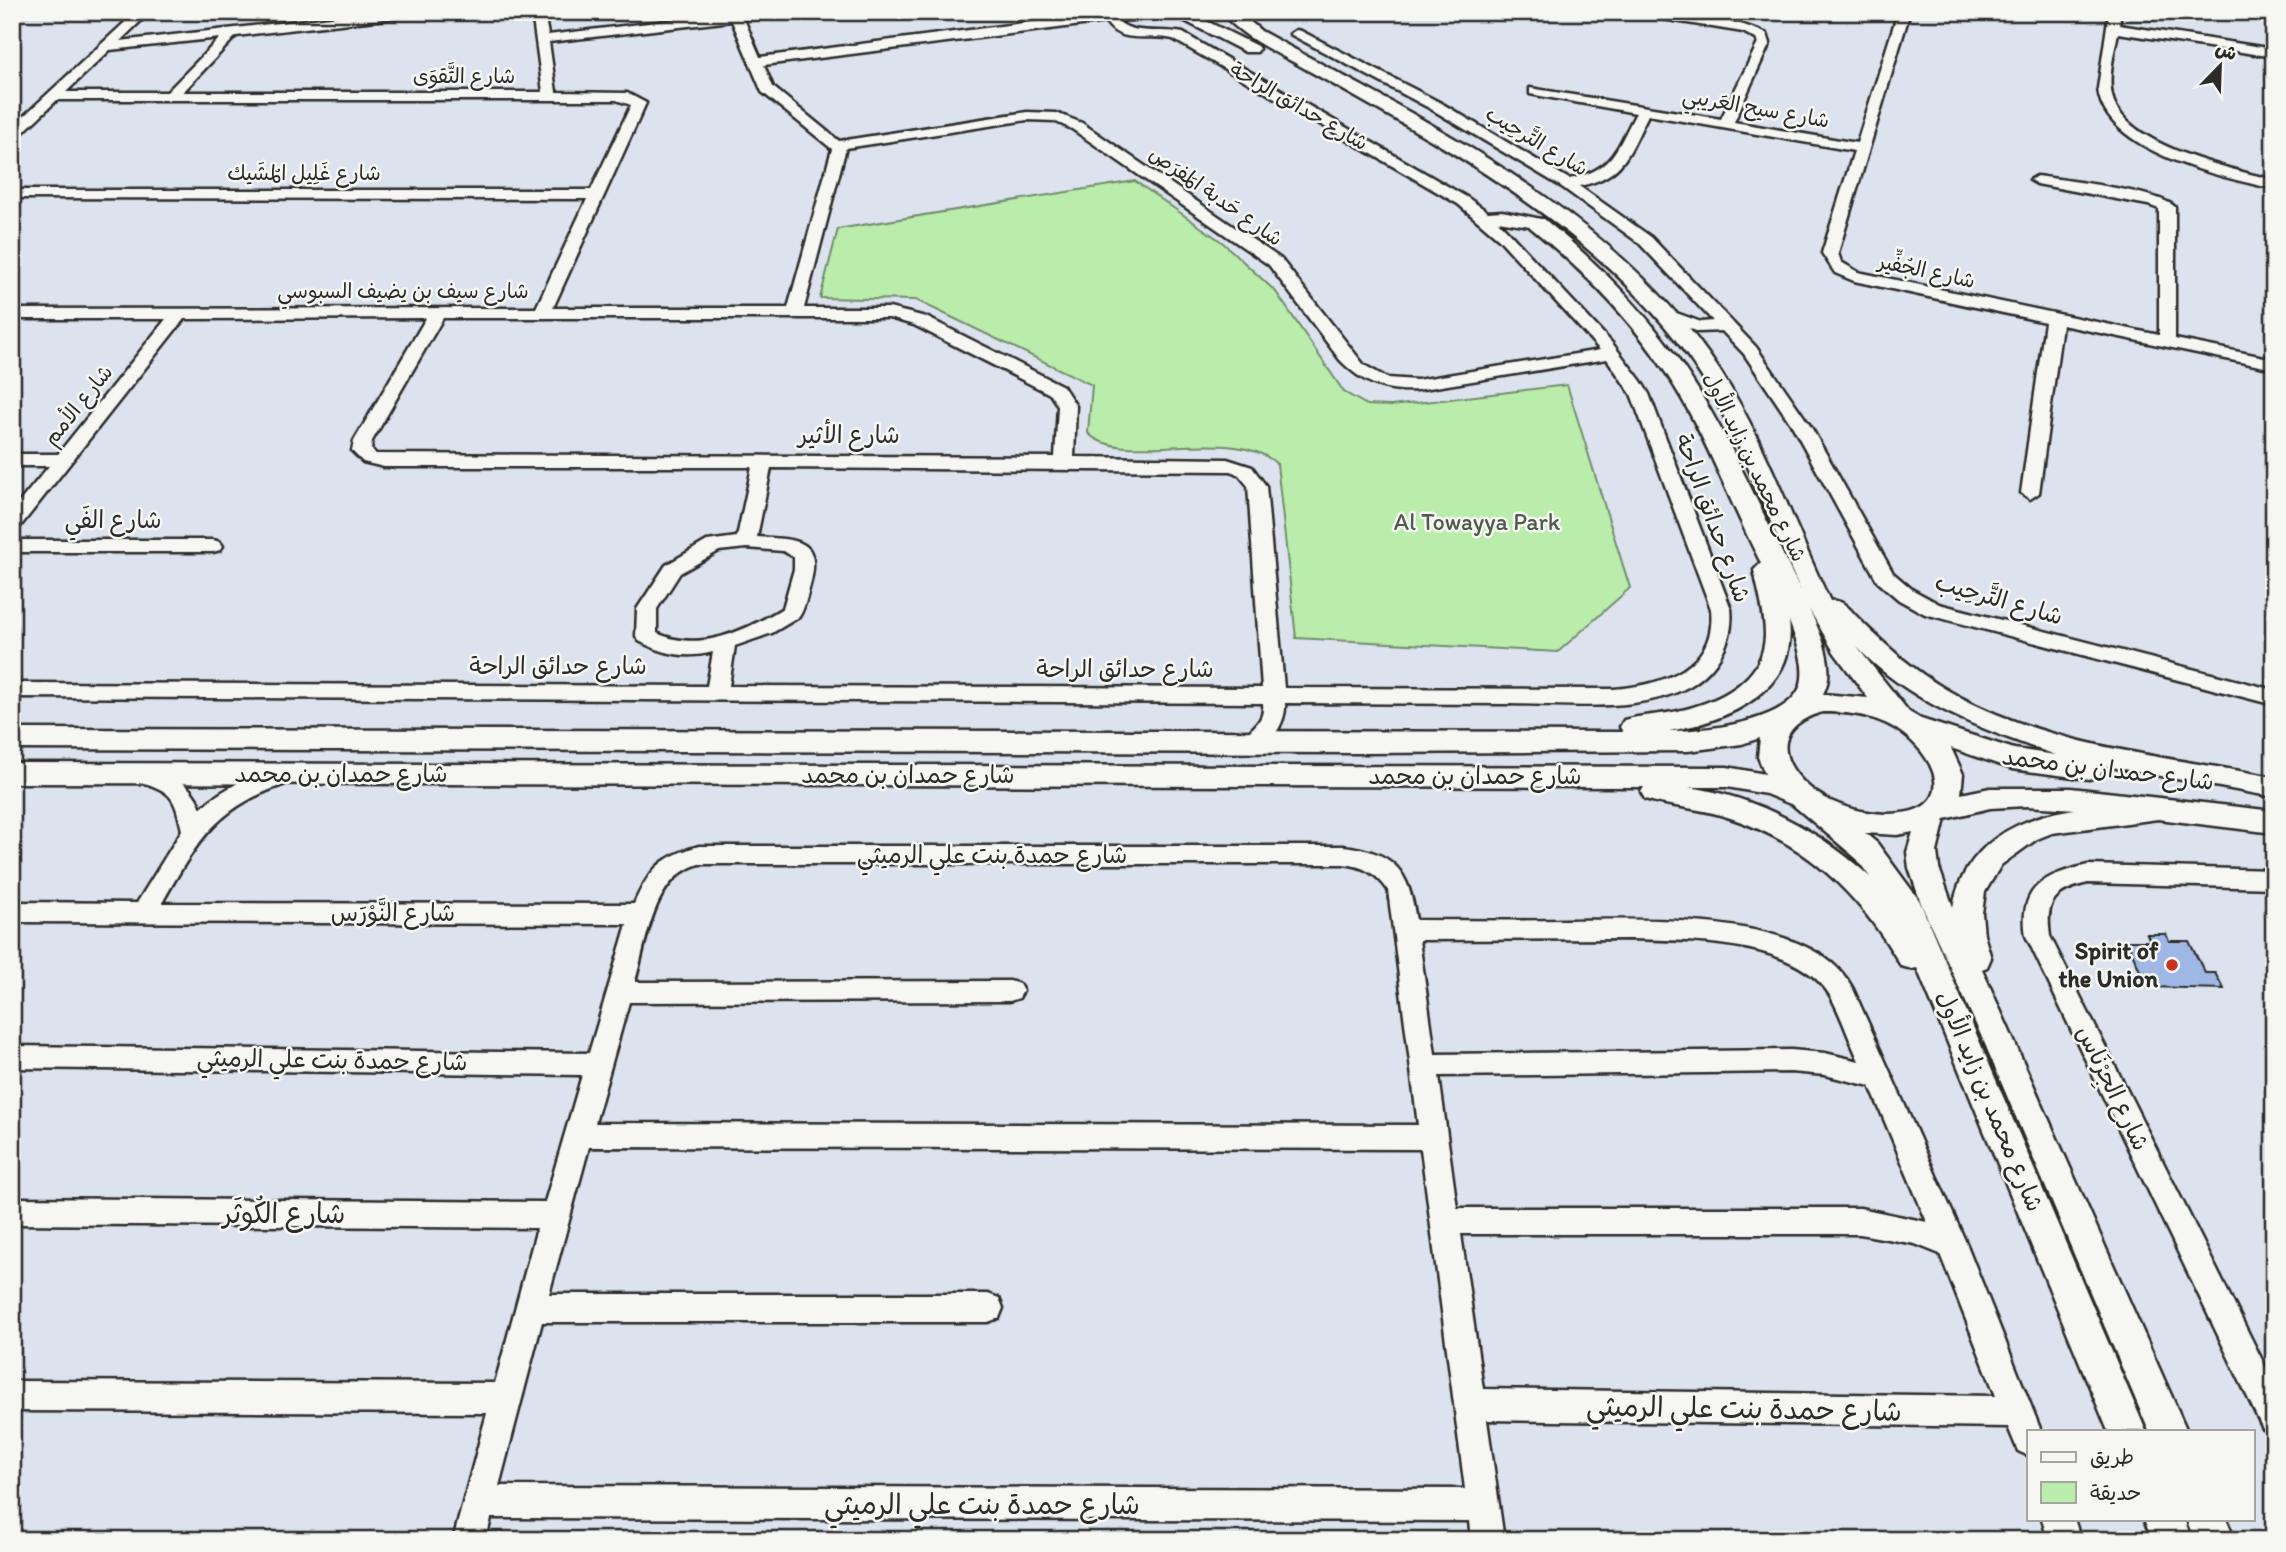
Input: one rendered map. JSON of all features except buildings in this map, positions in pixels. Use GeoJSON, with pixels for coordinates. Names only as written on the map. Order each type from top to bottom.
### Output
{"type":"FeatureCollection","features":[{"type":"Feature","properties":{"kind":"main road"},"geometry":{"type":"LineString","coordinates":[[1167,12],[1188,17],[1227,12]]}},
{"type":"Feature","properties":{"kind":"main road","name":"شارع محمد بن زايد الأول"},"geometry":{"type":"LineString","coordinates":[[1227,12],[1255,34],[1519,187],[1629,275],[1694,347],[1733,412],[1836,636],[1903,721]]}},
{"type":"Feature","properties":{"kind":"main road","name":"شارع محمد بن زايد الأول"},"geometry":{"type":"LineString","coordinates":[[1188,17],[1233,39],[1501,197],[1536,222],[1608,288],[1662,351],[1704,418],[1796,610],[1812,652],[1814,688],[1807,699],[1788,714]]}},
{"type":"Feature","properties":{"kind":"main road"},"geometry":{"type":"LineString","coordinates":[[1474,741],[1541,730],[1659,724],[1720,709],[1743,696],[1774,660],[1777,644],[1763,557],[1751,517]]}},
{"type":"Feature","properties":{"kind":"main road"},"geometry":{"type":"LineString","coordinates":[[1783,520],[1835,609],[1884,660],[1946,701],[2037,740],[2072,750],[2274,788]]}},
{"type":"Feature","properties":{"kind":"main road"},"geometry":{"type":"LineString","coordinates":[[1822,703],[1848,703],[1875,709],[1903,721],[1930,740],[1946,762],[1951,784],[1949,794],[1936,811],[1899,824],[1876,825],[1852,820],[1805,799],[1781,775],[1771,753],[1773,732],[1788,714],[1822,703]]}},
{"type":"Feature","properties":{"kind":"main road","name":"شارع حمدان بن محمد"},"geometry":{"type":"LineString","coordinates":[[12,739],[1304,742],[1707,740],[1742,734],[1788,714]]}},
{"type":"Feature","properties":{"kind":"main road","name":"شارع حمدان بن محمد"},"geometry":{"type":"LineString","coordinates":[[1903,721],[2011,760],[2274,788]]}},
{"type":"Feature","properties":{"kind":"main road","name":"شارع حمدان بن محمد"},"geometry":{"type":"LineString","coordinates":[[12,773],[1727,777],[1771,785],[1805,799]]}},
{"type":"Feature","properties":{"kind":"main road"},"geometry":{"type":"LineString","coordinates":[[1471,776],[1680,795],[1744,811],[1792,833],[1837,862],[1878,902],[1908,947],[1941,1011],[1965,1042]]}},
{"type":"Feature","properties":{"kind":"main road","name":"شارع حمدان بن محمد"},"geometry":{"type":"LineString","coordinates":[[1936,811],[1990,798],[2026,796],[2071,798],[2274,822]]}},
{"type":"Feature","properties":{"kind":"main road","name":"شارع محمد بن زايد الأول"},"geometry":{"type":"LineString","coordinates":[[1805,799],[1867,851],[1904,900],[2127,1430]]}},
{"type":"Feature","properties":{"kind":"main road"},"geometry":{"type":"LineString","coordinates":[[2001,1044],[1998,1012],[1969,942],[1965,922],[1969,895],[1982,867],[2007,842],[2031,828],[2068,819],[2161,808]]}},
{"type":"Feature","properties":{"kind":"main road","name":"شارع محمد بن زايد الأول"},"geometry":{"type":"LineString","coordinates":[[1936,811],[1922,852],[1924,868],[1937,906],[2001,1044],[2168,1430]]}},
{"type":"Feature","properties":{"kind":"main road"},"geometry":{"type":"LineString","coordinates":[[2164,1520],[2172,1540]]}},
{"type":"Feature","properties":{"kind":"main road"},"geometry":{"type":"LineString","coordinates":[[2206,1520],[2215,1540]]}},
{"type":"Feature","properties":{"kind":"street"},"geometry":{"type":"LineString","coordinates":[[12,135],[145,12]]}},
{"type":"Feature","properties":{"kind":"street"},"geometry":{"type":"LineString","coordinates":[[105,47],[411,12]]}},
{"type":"Feature","properties":{"kind":"street"},"geometry":{"type":"LineString","coordinates":[[538,12],[551,96]]}},
{"type":"Feature","properties":{"kind":"street"},"geometry":{"type":"LineString","coordinates":[[1109,17],[1128,12]]}},
{"type":"Feature","properties":{"kind":"street"},"geometry":{"type":"LineString","coordinates":[[755,62],[1067,17],[1167,12]]}},
{"type":"Feature","properties":{"kind":"street"},"geometry":{"type":"LineString","coordinates":[[1644,12],[1746,29],[1762,37],[1764,43],[1726,124]]}},
{"type":"Feature","properties":{"kind":"street","name":"شارع الجُفِّير"},"geometry":{"type":"LineString","coordinates":[[1904,12],[1860,148],[1830,253],[1831,260],[1838,267],[1857,277],[1873,281],[2274,363]]}},
{"type":"Feature","properties":{"kind":"street"},"geometry":{"type":"LineString","coordinates":[[2115,12],[2106,99],[2108,107],[2117,119],[2152,143],[2178,155],[2209,168],[2274,185]]}},
{"type":"Feature","properties":{"kind":"street"},"geometry":{"type":"LineString","coordinates":[[543,40],[735,14],[767,89],[838,145],[836,162],[795,312]]}},
{"type":"Feature","properties":{"kind":"street","name":"شارع حدائق الراحة"},"geometry":{"type":"LineString","coordinates":[[12,690],[717,693],[1274,704],[1609,696],[1660,690],[1695,674],[1712,653],[1721,633],[1721,609],[1640,394],[1631,376],[1611,352],[1488,216],[1178,36],[1161,32],[1124,33],[1117,30],[1109,17]]}},
{"type":"Feature","properties":{"kind":"street"},"geometry":{"type":"LineString","coordinates":[[2113,28],[2274,53]]}},
{"type":"Feature","properties":{"kind":"street"},"geometry":{"type":"LineString","coordinates":[[171,96],[232,33]]}},
{"type":"Feature","properties":{"kind":"street","name":"شارع التَّرحِيب"},"geometry":{"type":"LineString","coordinates":[[1296,34],[1436,106],[1567,184],[1645,240],[1719,327],[1750,351],[1802,427],[1885,577],[1906,595],[1932,609],[2274,698]]}},
{"type":"Feature","properties":{"kind":"street","name":"شارع سيح العَريبي"},"geometry":{"type":"LineString","coordinates":[[1535,91],[1860,148]]}},
{"type":"Feature","properties":{"kind":"street","name":"شارع التَّقوَى"},"geometry":{"type":"LineString","coordinates":[[54,96],[627,97],[639,103],[542,314]]}},
{"type":"Feature","properties":{"kind":"street","name":"شارع سيح العَريبي"},"geometry":{"type":"LineString","coordinates":[[1567,184],[1600,177],[1615,167],[1644,110]]}},
{"type":"Feature","properties":{"kind":"street","name":"شارع حَدبة المَفرَص"},"geometry":{"type":"LineString","coordinates":[[838,145],[1027,117],[1046,116],[1070,123],[1275,262],[1290,277],[1353,364],[1368,377],[1386,383],[1417,385],[1611,352]]}},
{"type":"Feature","properties":{"kind":"street"},"geometry":{"type":"LineString","coordinates":[[2037,180],[2152,201],[2166,207],[2167,342]]}},
{"type":"Feature","properties":{"kind":"street","name":"شارع غَلِيل المُشَيك"},"geometry":{"type":"LineString","coordinates":[[12,194],[596,195]]}},
{"type":"Feature","properties":{"kind":"street"},"geometry":{"type":"LineString","coordinates":[[1488,216],[1497,212],[1501,197]]}},
{"type":"Feature","properties":{"kind":"street","name":"شارع حدائق الراحة"},"geometry":{"type":"LineString","coordinates":[[1488,216],[1536,222]]}},
{"type":"Feature","properties":{"kind":"street","name":"شارع سيف بن يضيف السبوسي"},"geometry":{"type":"LineString","coordinates":[[12,314],[872,312],[911,318],[1056,390],[1067,406],[1064,462]]}},
{"type":"Feature","properties":{"kind":"street"},"geometry":{"type":"LineString","coordinates":[[1663,313],[1689,324],[1719,327]]}},
{"type":"Feature","properties":{"kind":"street","name":"شارع الأمم"},"geometry":{"type":"LineString","coordinates":[[12,524],[179,314]]}},
{"type":"Feature","properties":{"kind":"street","name":"شارع الأثير"},"geometry":{"type":"LineString","coordinates":[[437,314],[363,441],[361,451],[370,458],[384,461],[1229,464],[1245,469],[1255,476],[1274,704]]}},
{"type":"Feature","properties":{"kind":"street"},"geometry":{"type":"LineString","coordinates":[[2030,493],[2054,319]]}},
{"type":"Feature","properties":{"kind":"street"},"geometry":{"type":"LineString","coordinates":[[1694,347],[1702,334],[1719,327]]}},
{"type":"Feature","properties":{"kind":"street"},"geometry":{"type":"LineString","coordinates":[[12,460],[63,460]]}},
{"type":"Feature","properties":{"kind":"street"},"geometry":{"type":"LineString","coordinates":[[746,542],[762,461]]}},
{"type":"Feature","properties":{"kind":"street"},"geometry":{"type":"LineString","coordinates":[[746,542],[787,545],[804,554],[804,569],[792,612],[765,628],[693,650],[673,650],[646,636],[646,609],[673,569],[714,545],[746,542]]}},
{"type":"Feature","properties":{"kind":"street","name":"شارع الفَي"},"geometry":{"type":"LineString","coordinates":[[12,546],[213,546]]}},
{"type":"Feature","properties":{"kind":"street"},"geometry":{"type":"LineString","coordinates":[[717,693],[725,642]]}},
{"type":"Feature","properties":{"kind":"street"},"geometry":{"type":"LineString","coordinates":[[1252,741],[1270,725],[1274,704]]}},
{"type":"Feature","properties":{"kind":"street"},"geometry":{"type":"LineString","coordinates":[[1274,704],[1285,727],[1304,742]]}},
{"type":"Feature","properties":{"kind":"street"},"geometry":{"type":"LineString","coordinates":[[143,774],[163,779],[188,799],[193,813],[193,828]]}},
{"type":"Feature","properties":{"kind":"street"},"geometry":{"type":"LineString","coordinates":[[144,912],[193,828],[230,797],[256,785],[294,774]]}},
{"type":"Feature","properties":{"kind":"street","name":"شارع حمدة بنت علي الرميثي"},"geometry":{"type":"LineString","coordinates":[[469,1540],[555,1215],[642,914],[659,876],[683,859],[699,855],[1343,855],[1368,859],[1388,872],[1399,890],[1405,930],[1488,1540]]}},
{"type":"Feature","properties":{"kind":"street","name":"شارع الجِرْنَاس"},"geometry":{"type":"LineString","coordinates":[[2274,879],[2088,874],[2065,879],[2052,886],[2042,895],[2036,907],[2034,921],[2038,936],[2274,1418]]}},
{"type":"Feature","properties":{"kind":"street","name":"شارع النَّوْرَس"},"geometry":{"type":"LineString","coordinates":[[12,912],[642,914]]}},
{"type":"Feature","properties":{"kind":"street"},"geometry":{"type":"LineString","coordinates":[[1405,930],[1693,931],[1748,939],[1811,961],[1835,981],[1881,1078],[1952,1245],[2024,1426]]}},
{"type":"Feature","properties":{"kind":"street"},"geometry":{"type":"LineString","coordinates":[[619,992],[1010,991]]}},
{"type":"Feature","properties":{"kind":"street","name":"شارع حمدة بنت علي الرميثي"},"geometry":{"type":"LineString","coordinates":[[12,1057],[598,1064]]}},
{"type":"Feature","properties":{"kind":"street"},"geometry":{"type":"LineString","coordinates":[[1423,1065],[1791,1060],[1834,1066],[1881,1078]]}},
{"type":"Feature","properties":{"kind":"street"},"geometry":{"type":"LineString","coordinates":[[578,1135],[1433,1137]]}},
{"type":"Feature","properties":{"kind":"street","name":"شارع الكُوثَر"},"geometry":{"type":"LineString","coordinates":[[12,1211],[555,1215]]}},
{"type":"Feature","properties":{"kind":"street"},"geometry":{"type":"LineString","coordinates":[[1444,1221],[1860,1221],[1906,1229],[1952,1245]]}},
{"type":"Feature","properties":{"kind":"street"},"geometry":{"type":"LineString","coordinates":[[531,1308],[988,1308]]}},
{"type":"Feature","properties":{"kind":"street"},"geometry":{"type":"LineString","coordinates":[[12,1396],[508,1398]]}},
{"type":"Feature","properties":{"kind":"street","name":"شارع حمدة بنت علي الرميثي"},"geometry":{"type":"LineString","coordinates":[[1469,1404],[2024,1426]]}},
{"type":"Feature","properties":{"kind":"street","name":"شارع حمدة بنت علي الرميثي"},"geometry":{"type":"LineString","coordinates":[[480,1503],[1483,1505]]}},
{"type":"Feature","properties":{"kind":"street"},"geometry":{"type":"LineString","coordinates":[[2058,1520],[2066,1540]]}},
{"type":"Feature","properties":{"kind":"green space","name":"Al Towayya Park"},"geometry":{"type":"Polygon","coordinates":[[[1135,181],[1222,242],[1276,292],[1344,392],[1367,405],[1391,406],[1567,385],[1630,588],[1558,652],[1296,638],[1277,464],[1258,452],[1233,447],[1125,447],[1104,443],[1088,433],[1092,385],[916,300],[820,298],[838,229],[1135,181]]]}},
{"type":"Feature","properties":{"kind":"place","name":"Spirit of the Union"},"geometry":{"type":"Point","coordinates":[2172,965]}}]}
